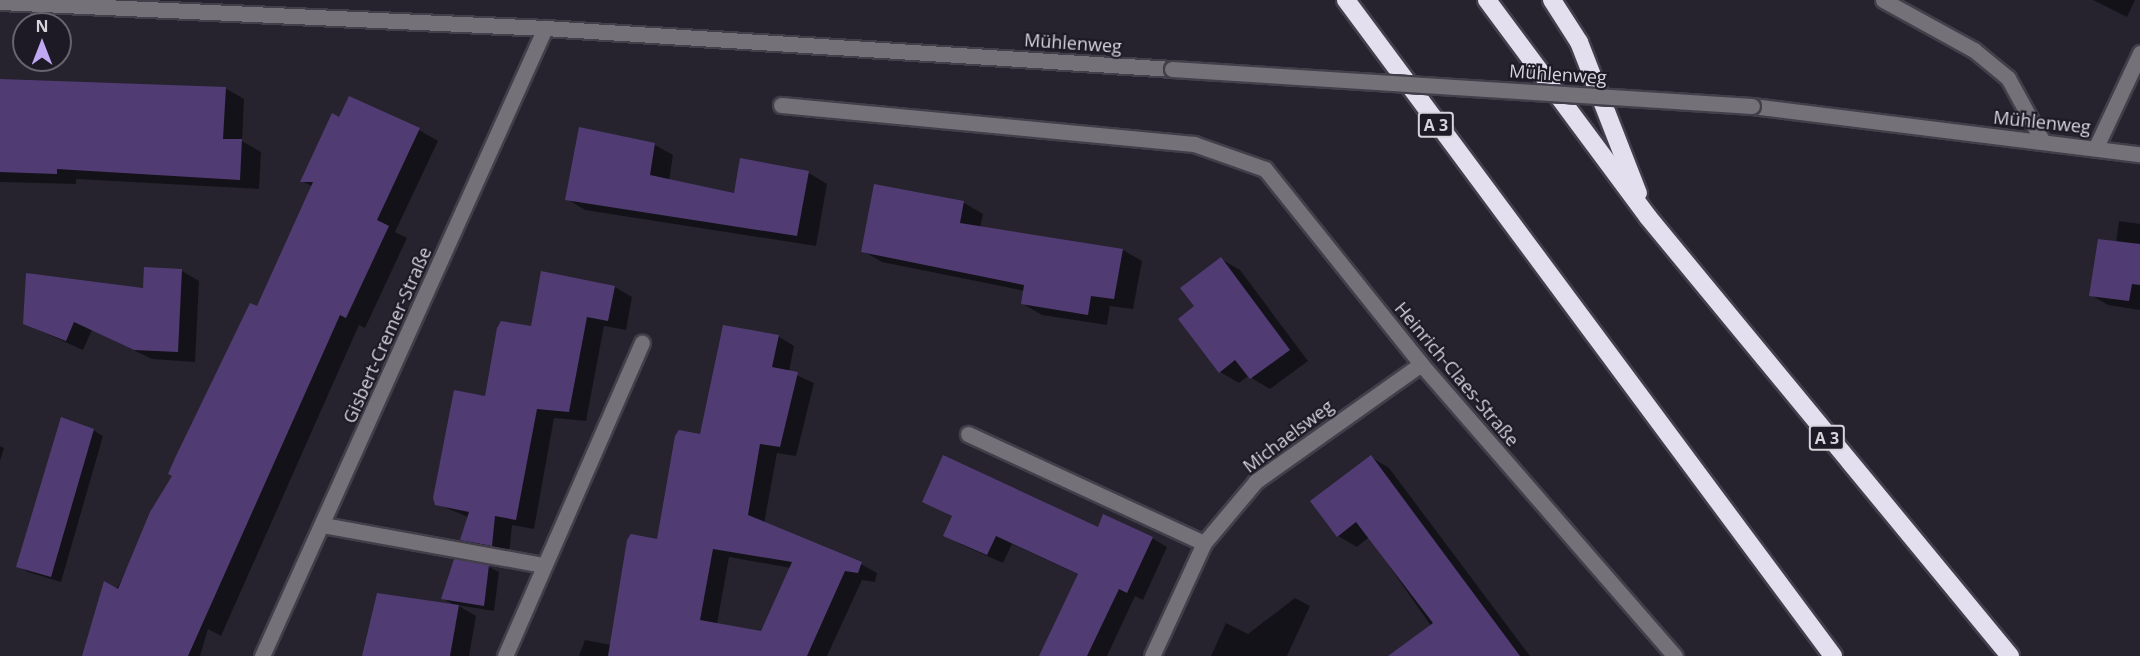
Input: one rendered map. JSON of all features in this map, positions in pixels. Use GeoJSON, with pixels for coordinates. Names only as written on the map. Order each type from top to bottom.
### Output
{"type":"FeatureCollection","features":[{"type":"Feature","properties":{"kind":"highway","name":"A 3"},"geometry":{"type":"LineString","coordinates":[[1346,0],[1833,656]]}},
{"type":"Feature","properties":{"kind":"highway","name":"A 3"},"geometry":{"type":"LineString","coordinates":[[1487,0],[1648,218],[2010,656]]}},
{"type":"Feature","properties":{"kind":"highway"},"geometry":{"type":"LineString","coordinates":[[1552,0],[1579,42],[1648,218]]}},
{"type":"Feature","properties":{"kind":"street"},"geometry":{"type":"LineString","coordinates":[[1883,0],[1974,50],[2008,78],[2043,142]]}},
{"type":"Feature","properties":{"kind":"street","name":"Mühlenweg"},"geometry":{"type":"LineString","coordinates":[[0,2],[545,28],[1752,106],[2140,154]]}},
{"type":"Feature","properties":{"kind":"street","name":"Gisbert-Cremer-Straße"},"geometry":{"type":"LineString","coordinates":[[262,656],[545,28]]}},
{"type":"Feature","properties":{"kind":"street"},"geometry":{"type":"LineString","coordinates":[[2096,147],[2140,53]]}},
{"type":"Feature","properties":{"kind":"street","name":"Heinrich-Claes-Straße"},"geometry":{"type":"LineString","coordinates":[[781,105],[1194,144],[1265,169],[1421,364],[1675,656]]}},
{"type":"Feature","properties":{"kind":"street"},"geometry":{"type":"LineString","coordinates":[[505,656],[642,343]]}},
{"type":"Feature","properties":{"kind":"street","name":"Michaelsweg"},"geometry":{"type":"LineString","coordinates":[[1152,656],[1204,543],[1256,481],[1421,364]]}},
{"type":"Feature","properties":{"kind":"street"},"geometry":{"type":"LineString","coordinates":[[968,434],[1204,543]]}},
{"type":"Feature","properties":{"kind":"street"},"geometry":{"type":"LineString","coordinates":[[323,525],[543,565]]}},
{"type":"Feature","properties":{"kind":"building"},"geometry":{"type":"Polygon","coordinates":[[[0,79],[226,87],[223,139],[242,139],[240,180],[57,169],[57,174],[0,172],[0,79]]]}},
{"type":"Feature","properties":{"kind":"building"},"geometry":{"type":"Polygon","coordinates":[[[349,96],[420,128],[377,220],[389,226],[346,318],[340,315],[188,656],[82,656],[104,581],[118,589],[150,512],[172,476],[168,474],[175,458],[250,303],[257,306],[313,182],[300,182],[332,113],[339,117],[349,96]]]}},
{"type":"Feature","properties":{"kind":"building"},"geometry":{"type":"Polygon","coordinates":[[[579,127],[655,143],[650,175],[734,193],[740,158],[809,171],[797,236],[565,200],[579,127]]]}},
{"type":"Feature","properties":{"kind":"building"},"geometry":{"type":"Polygon","coordinates":[[[874,184],[964,201],[960,223],[1123,249],[1114,299],[1091,296],[1088,315],[1021,304],[1024,285],[861,252],[874,184]]]}},
{"type":"Feature","properties":{"kind":"building"},"geometry":{"type":"Polygon","coordinates":[[[2098,239],[2140,244],[2140,285],[2132,284],[2129,301],[2089,296],[2098,239]]]}},
{"type":"Feature","properties":{"kind":"building"},"geometry":{"type":"Polygon","coordinates":[[[1221,257],[1290,350],[1250,379],[1235,360],[1219,373],[1178,319],[1194,306],[1180,288],[1221,257]]]}},
{"type":"Feature","properties":{"kind":"building"},"geometry":{"type":"Polygon","coordinates":[[[144,267],[182,269],[178,352],[134,350],[74,322],[66,341],[23,324],[26,273],[143,288],[144,267]]]}},
{"type":"Feature","properties":{"kind":"building"},"geometry":{"type":"Polygon","coordinates":[[[541,271],[615,286],[608,321],[587,317],[569,412],[537,409],[516,520],[495,516],[492,546],[460,540],[469,512],[435,505],[433,498],[454,390],[485,396],[497,328],[501,321],[531,326],[541,271]]]}},
{"type":"Feature","properties":{"kind":"building"},"geometry":{"type":"Polygon","coordinates":[[[723,325],[779,335],[772,367],[798,372],[780,447],[760,444],[748,515],[862,562],[858,573],[845,571],[807,656],[608,656],[627,540],[631,534],[657,539],[675,436],[679,430],[700,434],[723,325]],[[713,549],[700,620],[761,631],[792,562],[713,549]]]}},
{"type":"Feature","properties":{"kind":"building"},"geometry":{"type":"Polygon","coordinates":[[[61,417],[94,429],[51,577],[16,567],[61,417]]]}},
{"type":"Feature","properties":{"kind":"building"},"geometry":{"type":"Polygon","coordinates":[[[943,455],[1098,527],[1103,514],[1153,537],[1127,593],[1119,589],[1087,656],[1039,656],[1078,574],[996,536],[987,555],[943,536],[952,516],[922,502],[943,455]]]}},
{"type":"Feature","properties":{"kind":"building"},"geometry":{"type":"Polygon","coordinates":[[[1371,455],[1520,656],[1388,656],[1433,623],[1356,522],[1337,537],[1310,501],[1371,455]]]}},
{"type":"Feature","properties":{"kind":"building"},"geometry":{"type":"Polygon","coordinates":[[[454,559],[489,565],[484,606],[441,599],[454,559]]]}},
{"type":"Feature","properties":{"kind":"building"},"geometry":{"type":"Polygon","coordinates":[[[377,593],[459,605],[450,656],[362,656],[377,593]]]}}]}
